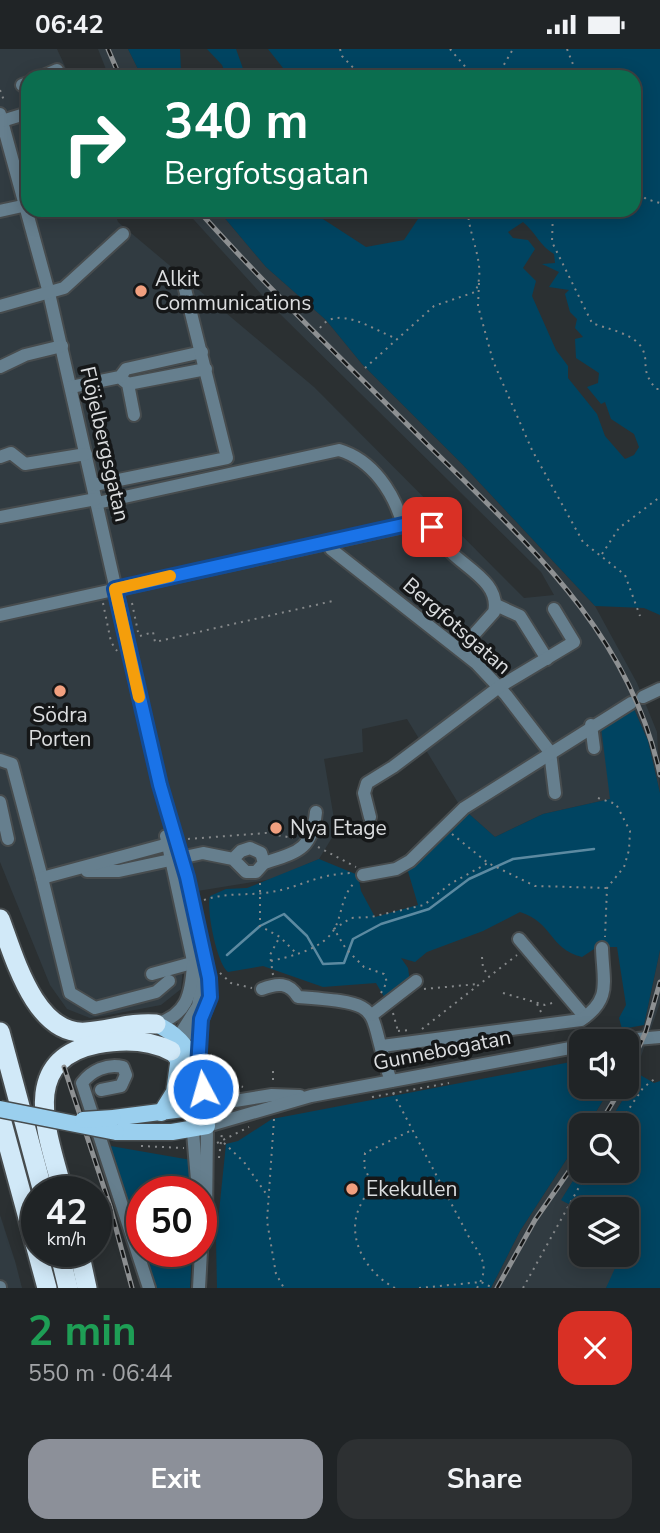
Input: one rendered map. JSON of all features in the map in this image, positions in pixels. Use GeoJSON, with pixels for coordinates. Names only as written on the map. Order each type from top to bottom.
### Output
{"type":"FeatureCollection","features":[{"type":"Feature","properties":{"kind":"highway"},"geometry":{"type":"LineString","coordinates":[[0,919],[29,991],[47,1017],[58,1025],[83,1032],[133,1023],[156,1024]]}},
{"type":"Feature","properties":{"kind":"highway"},"geometry":{"type":"LineString","coordinates":[[0,1032],[39,1176]]}},
{"type":"Feature","properties":{"kind":"highway"},"geometry":{"type":"LineString","coordinates":[[59,1176],[44,1113],[44,1091],[61,1059],[85,1046],[109,1041],[145,1041],[177,1047]]}},
{"type":"Feature","properties":{"kind":"highway"},"geometry":{"type":"LineString","coordinates":[[0,1115],[46,1288]]}},
{"type":"Feature","properties":{"kind":"highway"},"geometry":{"type":"LineString","coordinates":[[0,1169],[46,1288]]}},
{"type":"Feature","properties":{"kind":"highway"},"geometry":{"type":"LineString","coordinates":[[63,1267],[68,1288]]}},
{"type":"Feature","properties":{"kind":"highway"},"geometry":{"type":"LineString","coordinates":[[82,1267],[87,1288]]}},
{"type":"Feature","properties":{"kind":"main road","name":"Flöjelbergsgatan"},"geometry":{"type":"LineString","coordinates":[[156,1024],[198,1067],[201,1127]]}},
{"type":"Feature","properties":{"kind":"main road","name":"Flöjelbergsgatan"},"geometry":{"type":"LineString","coordinates":[[177,1047],[198,1107]]}},
{"type":"Feature","properties":{"kind":"main road","name":"Flöjelbergsgatan"},"geometry":{"type":"LineString","coordinates":[[161,1113],[174,1092],[177,1047]]}},
{"type":"Feature","properties":{"kind":"main road","name":"Gunnebogatan"},"geometry":{"type":"LineString","coordinates":[[115,1125],[198,1107]]}},
{"type":"Feature","properties":{"kind":"main road","name":"Gunnebogatan"},"geometry":{"type":"LineString","coordinates":[[0,1109],[115,1125],[201,1127]]}},
{"type":"Feature","properties":{"kind":"street"},"geometry":{"type":"LineString","coordinates":[[1,117],[21,114]]}},
{"type":"Feature","properties":{"kind":"street","name":"Flöjelbergsgatan"},"geometry":{"type":"LineString","coordinates":[[1,117],[21,170]]}},
{"type":"Feature","properties":{"kind":"street"},"geometry":{"type":"LineString","coordinates":[[0,211],[21,206]]}},
{"type":"Feature","properties":{"kind":"street","name":"Flöjelbergsgatan"},"geometry":{"type":"LineString","coordinates":[[30,217],[62,346],[160,785],[161,811],[176,842],[175,858],[204,963],[210,997],[201,1019],[177,1047]]}},
{"type":"Feature","properties":{"kind":"street"},"geometry":{"type":"LineString","coordinates":[[0,306],[49,293],[71,283],[123,235]]}},
{"type":"Feature","properties":{"kind":"street"},"geometry":{"type":"LineString","coordinates":[[93,485],[227,458],[184,285]]}},
{"type":"Feature","properties":{"kind":"street"},"geometry":{"type":"LineString","coordinates":[[0,367],[25,355],[62,346]]}},
{"type":"Feature","properties":{"kind":"street"},"geometry":{"type":"LineString","coordinates":[[134,415],[124,380],[127,369],[202,352]]}},
{"type":"Feature","properties":{"kind":"street"},"geometry":{"type":"LineString","coordinates":[[71,387],[206,369]]}},
{"type":"Feature","properties":{"kind":"street"},"geometry":{"type":"LineString","coordinates":[[0,517],[97,501],[339,450],[377,475],[394,500],[403,525]]}},
{"type":"Feature","properties":{"kind":"street"},"geometry":{"type":"LineString","coordinates":[[0,457],[11,453],[25,464],[86,454]]}},
{"type":"Feature","properties":{"kind":"street"},"geometry":{"type":"LineString","coordinates":[[0,615],[403,525],[432,527],[439,531],[453,555],[488,585],[495,605],[489,618],[460,650]]}},
{"type":"Feature","properties":{"kind":"street","name":"Bergfotsgatan"},"geometry":{"type":"LineString","coordinates":[[328,542],[331,549],[460,650],[499,687],[550,752]]}},
{"type":"Feature","properties":{"kind":"street"},"geometry":{"type":"LineString","coordinates":[[495,605],[520,616],[547,659]]}},
{"type":"Feature","properties":{"kind":"street"},"geometry":{"type":"LineString","coordinates":[[370,817],[364,793],[367,783],[393,768],[499,687],[574,642],[555,609]]}},
{"type":"Feature","properties":{"kind":"street"},"geometry":{"type":"LineString","coordinates":[[363,875],[396,869],[410,861],[445,824],[591,725],[660,689]]}},
{"type":"Feature","properties":{"kind":"street"},"geometry":{"type":"LineString","coordinates":[[591,725],[594,748]]}},
{"type":"Feature","properties":{"kind":"street"},"geometry":{"type":"LineString","coordinates":[[550,752],[555,793]]}},
{"type":"Feature","properties":{"kind":"street"},"geometry":{"type":"LineString","coordinates":[[0,760],[12,764],[66,960],[70,993],[95,1008],[156,992],[160,976]]}},
{"type":"Feature","properties":{"kind":"street"},"geometry":{"type":"LineString","coordinates":[[0,802],[8,839]]}},
{"type":"Feature","properties":{"kind":"street"},"geometry":{"type":"LineString","coordinates":[[42,878],[203,853],[233,859],[241,870],[261,867],[301,849],[309,842],[316,812]]}},
{"type":"Feature","properties":{"kind":"street"},"geometry":{"type":"LineString","coordinates":[[107,866],[176,842]]}},
{"type":"Feature","properties":{"kind":"street"},"geometry":{"type":"LineString","coordinates":[[233,859],[241,851],[250,848],[261,853],[261,867]]}},
{"type":"Feature","properties":{"kind":"street"},"geometry":{"type":"LineString","coordinates":[[523,943],[585,1017]]}},
{"type":"Feature","properties":{"kind":"street"},"geometry":{"type":"LineString","coordinates":[[390,1039],[585,1017],[596,1010],[604,998],[602,948]]}},
{"type":"Feature","properties":{"kind":"street"},"geometry":{"type":"LineString","coordinates":[[160,976],[204,963]]}},
{"type":"Feature","properties":{"kind":"street","name":"Flöjelbergsgatan"},"geometry":{"type":"LineString","coordinates":[[191,988],[204,963]]}},
{"type":"Feature","properties":{"kind":"street","name":"Flöjelbergsgatan"},"geometry":{"type":"LineString","coordinates":[[177,1047],[202,994],[199,973],[204,963]]}},
{"type":"Feature","properties":{"kind":"street"},"geometry":{"type":"LineString","coordinates":[[156,1024],[181,1011],[191,988],[183,982],[160,976]]}},
{"type":"Feature","properties":{"kind":"street"},"geometry":{"type":"LineString","coordinates":[[371,1013],[414,982]]}},
{"type":"Feature","properties":{"kind":"street"},"geometry":{"type":"LineString","coordinates":[[268,986],[286,985],[298,997],[345,1001],[363,1006],[390,1039],[391,1081]]}},
{"type":"Feature","properties":{"kind":"street","name":"Flöjelbergsgatan"},"geometry":{"type":"LineString","coordinates":[[198,1067],[201,1019]]}},
{"type":"Feature","properties":{"kind":"street"},"geometry":{"type":"LineString","coordinates":[[639,1039],[660,1037]]}},
{"type":"Feature","properties":{"kind":"street","name":"Gunnebogatan"},"geometry":{"type":"LineString","coordinates":[[201,1127],[311,1096],[569,1048]]}},
{"type":"Feature","properties":{"kind":"street"},"geometry":{"type":"LineString","coordinates":[[101,1090],[121,1086],[126,1075],[123,1067],[115,1065],[102,1068],[82,1083],[149,1288]]}},
{"type":"Feature","properties":{"kind":"street","name":"Gunnebogatan"},"geometry":{"type":"LineString","coordinates":[[198,1107],[272,1095],[311,1096]]}},
{"type":"Feature","properties":{"kind":"street"},"geometry":{"type":"LineString","coordinates":[[199,1176],[201,1127]]}},
{"type":"Feature","properties":{"kind":"street"},"geometry":{"type":"LineString","coordinates":[[201,1127],[204,1176]]}},
{"type":"Feature","properties":{"kind":"street"},"geometry":{"type":"LineString","coordinates":[[200,1288],[201,1267]]}},
{"type":"Feature","properties":{"kind":"path"},"geometry":{"type":"LineString","coordinates":[[340,49],[342,56],[355,70]]}},
{"type":"Feature","properties":{"kind":"path"},"geometry":{"type":"LineString","coordinates":[[450,49],[468,70]]}},
{"type":"Feature","properties":{"kind":"path"},"geometry":{"type":"LineString","coordinates":[[500,70],[513,49]]}},
{"type":"Feature","properties":{"kind":"path"},"geometry":{"type":"LineString","coordinates":[[567,49],[575,70]]}},
{"type":"Feature","properties":{"kind":"path"},"geometry":{"type":"LineString","coordinates":[[641,194],[646,199],[660,203]]}},
{"type":"Feature","properties":{"kind":"path"},"geometry":{"type":"LineString","coordinates":[[468,217],[478,254],[478,306],[493,361],[532,450],[583,542],[625,575],[640,616]]}},
{"type":"Feature","properties":{"kind":"path"},"geometry":{"type":"LineString","coordinates":[[553,217],[552,242],[592,323],[634,338],[643,349],[645,375],[660,389]]}},
{"type":"Feature","properties":{"kind":"path"},"geometry":{"type":"LineString","coordinates":[[365,368],[433,306],[467,297],[475,292],[480,283]]}},
{"type":"Feature","properties":{"kind":"path"},"geometry":{"type":"LineString","coordinates":[[320,328],[326,320],[341,315],[396,338]]}},
{"type":"Feature","properties":{"kind":"path"},"geometry":{"type":"LineString","coordinates":[[602,555],[619,528],[660,497]]}},
{"type":"Feature","properties":{"kind":"path"},"geometry":{"type":"LineString","coordinates":[[139,636],[153,632],[155,642],[333,601]]}},
{"type":"Feature","properties":{"kind":"path"},"geometry":{"type":"LineString","coordinates":[[598,798],[616,804],[630,831],[624,867],[607,888],[606,933],[602,948]]}},
{"type":"Feature","properties":{"kind":"path"},"geometry":{"type":"LineString","coordinates":[[445,824],[488,863],[535,886],[607,888]]}},
{"type":"Feature","properties":{"kind":"path"},"geometry":{"type":"LineString","coordinates":[[176,842],[266,833],[309,842],[361,869],[363,875]]}},
{"type":"Feature","properties":{"kind":"path"},"geometry":{"type":"LineString","coordinates":[[271,961],[312,948],[351,918],[371,917],[424,905],[450,884],[488,863]]}},
{"type":"Feature","properties":{"kind":"path"},"geometry":{"type":"LineString","coordinates":[[261,867],[260,926],[280,937],[298,954]]}},
{"type":"Feature","properties":{"kind":"path"},"geometry":{"type":"LineString","coordinates":[[200,901],[219,895],[280,890],[321,875],[363,875]]}},
{"type":"Feature","properties":{"kind":"path"},"geometry":{"type":"LineString","coordinates":[[363,875],[344,896],[334,929],[346,949],[364,967],[382,972],[387,978],[371,1013]]}},
{"type":"Feature","properties":{"kind":"path"},"geometry":{"type":"LineString","coordinates":[[204,963],[236,986],[268,986],[270,955],[280,937]]}},
{"type":"Feature","properties":{"kind":"path"},"geometry":{"type":"LineString","coordinates":[[390,1039],[419,1031],[489,977],[523,943]]}},
{"type":"Feature","properties":{"kind":"path"},"geometry":{"type":"LineString","coordinates":[[482,957],[483,968],[489,977]]}},
{"type":"Feature","properties":{"kind":"path"},"geometry":{"type":"LineString","coordinates":[[414,982],[418,990],[480,984]]}},
{"type":"Feature","properties":{"kind":"path"},"geometry":{"type":"LineString","coordinates":[[503,993],[545,1005],[567,998]]}},
{"type":"Feature","properties":{"kind":"path"},"geometry":{"type":"LineString","coordinates":[[387,1003],[396,1016],[390,1039]]}},
{"type":"Feature","properties":{"kind":"path"},"geometry":{"type":"LineString","coordinates":[[273,1071],[273,1087]]}},
{"type":"Feature","properties":{"kind":"path"},"geometry":{"type":"LineString","coordinates":[[626,1113],[643,1088],[657,1077]]}},
{"type":"Feature","properties":{"kind":"path"},"geometry":{"type":"LineString","coordinates":[[214,1078],[245,1087]]}},
{"type":"Feature","properties":{"kind":"path"},"geometry":{"type":"LineString","coordinates":[[391,1081],[470,1239],[483,1258],[485,1269],[477,1288]]}},
{"type":"Feature","properties":{"kind":"path"},"geometry":{"type":"LineString","coordinates":[[276,1108],[271,1124],[267,1221],[276,1274],[284,1288]]}},
{"type":"Feature","properties":{"kind":"path"},"geometry":{"type":"LineString","coordinates":[[395,1288],[373,1272],[357,1247],[360,1205],[372,1185],[364,1166],[365,1153],[413,1129]]}},
{"type":"Feature","properties":{"kind":"path"},"geometry":{"type":"LineString","coordinates":[[223,1142],[244,1162],[267,1195]]}},
{"type":"Feature","properties":{"kind":"path"},"geometry":{"type":"LineString","coordinates":[[523,1288],[581,1183]]}},
{"type":"Feature","properties":{"kind":"path"},"geometry":{"type":"LineString","coordinates":[[419,1288],[481,1282],[491,1287]]}},
{"type":"Feature","properties":{"kind":"shaded area"},"geometry":{"type":"Polygon","coordinates":[[[0,49],[57,49],[67,70],[21,70],[21,217],[116,217],[118,222],[314,387],[524,598],[554,595],[541,572],[272,306],[191,217],[224,217],[266,267],[326,320],[362,364],[463,465],[595,606],[637,683],[657,732],[660,793],[648,741],[634,709],[610,799],[543,814],[495,837],[460,806],[407,719],[362,729],[363,752],[324,759],[336,831],[319,859],[272,879],[173,895],[184,956],[181,989],[161,1005],[90,1018],[67,1009],[50,985],[0,862],[0,49]]]}},
{"type":"Feature","properties":{"kind":"shaded area"},"geometry":{"type":"Polygon","coordinates":[[[98,49],[128,49],[138,70],[106,70],[98,49]]]}},
{"type":"Feature","properties":{"kind":"shaded area"},"geometry":{"type":"Polygon","coordinates":[[[128,49],[180,49],[181,70],[138,70],[128,49]]]}},
{"type":"Feature","properties":{"kind":"shaded area"},"geometry":{"type":"Polygon","coordinates":[[[207,49],[236,49],[244,70],[224,70],[207,49]]]}},
{"type":"Feature","properties":{"kind":"shaded area"},"geometry":{"type":"Polygon","coordinates":[[[268,49],[660,49],[660,615],[644,608],[595,606],[463,465],[362,364],[326,320],[266,267],[224,217],[320,217],[366,247],[404,240],[419,217],[641,217],[641,70],[282,70],[268,49]],[[523,222],[508,232],[513,238],[528,240],[535,249],[523,268],[536,281],[532,296],[556,350],[568,366],[568,378],[597,414],[605,436],[625,459],[634,455],[639,447],[634,434],[611,419],[605,402],[601,404],[587,387],[598,383],[599,373],[576,358],[575,339],[583,337],[575,328],[577,319],[570,312],[565,294],[569,290],[549,287],[559,272],[542,264],[555,263],[554,254],[523,222]]]}},
{"type":"Feature","properties":{"kind":"shaded area"},"geometry":{"type":"Polygon","coordinates":[[[634,709],[648,741],[660,793],[660,950],[644,1025],[622,1029],[619,1018],[626,1005],[617,947],[597,947],[582,957],[563,948],[539,922],[520,912],[483,931],[427,952],[415,962],[401,958],[408,968],[410,982],[386,1000],[376,983],[323,987],[263,966],[228,972],[224,967],[213,936],[210,896],[226,889],[247,888],[319,859],[358,875],[361,891],[375,917],[418,905],[407,868],[468,813],[495,837],[543,814],[610,799],[601,727],[634,709]]]}},
{"type":"Feature","properties":{"kind":"shaded area"},"geometry":{"type":"Polygon","coordinates":[[[660,950],[660,1003],[639,1062],[639,1035],[644,1025],[660,950]]]}},
{"type":"Feature","properties":{"kind":"shaded area"},"geometry":{"type":"Polygon","coordinates":[[[569,1062],[569,1099],[604,1099],[595,1113],[569,1113],[569,1155],[520,1231],[491,1288],[217,1288],[217,1231],[226,1144],[238,1141],[272,1119],[569,1062]]]}},
{"type":"Feature","properties":{"kind":"shaded area"},"geometry":{"type":"Polygon","coordinates":[[[639,1074],[654,1083],[660,1081],[660,1288],[606,1288],[616,1267],[639,1267],[639,1197],[569,1197],[569,1204],[561,1200],[572,1183],[639,1183],[639,1113],[615,1113],[623,1099],[639,1099],[639,1074]]]}},
{"type":"Feature","properties":{"kind":"shaded area"},"geometry":{"type":"Polygon","coordinates":[[[604,1099],[623,1099],[615,1113],[595,1113],[604,1099]]]}},
{"type":"Feature","properties":{"kind":"shaded area"},"geometry":{"type":"Polygon","coordinates":[[[105,1145],[191,1160],[192,1176],[126,1176],[126,1208],[105,1145]]]}},
{"type":"Feature","properties":{"kind":"shaded area"},"geometry":{"type":"Polygon","coordinates":[[[569,1155],[569,1183],[572,1183],[562,1199],[569,1204],[569,1267],[616,1267],[612,1279],[606,1288],[491,1288],[520,1231],[569,1155]]]}},
{"type":"Feature","properties":{"kind":"shaded area"},"geometry":{"type":"Polygon","coordinates":[[[0,1215],[15,1261],[22,1288],[0,1288],[0,1215]]]}},
{"type":"Feature","properties":{"kind":"shaded area"},"geometry":{"type":"Polygon","coordinates":[[[146,1267],[191,1267],[190,1288],[153,1288],[146,1267]]]}},
{"type":"Feature","properties":{"kind":"waterway"},"geometry":{"type":"LineString","coordinates":[[227,955],[260,926],[284,914],[307,936],[323,964],[344,963],[353,939],[381,924],[429,909],[469,879],[513,859],[594,849]]}},
{"type":"Feature","properties":{"kind":"railway"},"geometry":{"type":"LineString","coordinates":[[108,49],[117,70]]}},
{"type":"Feature","properties":{"kind":"railway"},"geometry":{"type":"LineString","coordinates":[[205,217],[283,300],[502,518],[570,594],[600,634],[625,677],[645,724],[660,775]]}},
{"type":"Feature","properties":{"kind":"railway"},"geometry":{"type":"LineString","coordinates":[[639,1047],[660,982]]}},
{"type":"Feature","properties":{"kind":"railway"},"geometry":{"type":"LineString","coordinates":[[64,1067],[110,1206],[132,1288]]}},
{"type":"Feature","properties":{"kind":"railway"},"geometry":{"type":"LineString","coordinates":[[606,1113],[615,1099]]}},
{"type":"Feature","properties":{"kind":"railway"},"geometry":{"type":"LineString","coordinates":[[497,1288],[535,1220],[569,1171]]}},
{"type":"Feature","properties":{"kind":"slow traffic"},"geometry":{"type":"LineString","coordinates":[[139,697],[115,589],[170,576]]}},
{"type":"Feature","properties":{"kind":"place","name":"Alkit Communications"},"geometry":{"type":"Point","coordinates":[141,291]}},
{"type":"Feature","properties":{"kind":"place","name":"Södra Porten"},"geometry":{"type":"Point","coordinates":[60,691]}},
{"type":"Feature","properties":{"kind":"place","name":"Nya Etage"},"geometry":{"type":"Point","coordinates":[276,828]}},
{"type":"Feature","properties":{"kind":"place","name":"Ekekullen"},"geometry":{"type":"Point","coordinates":[352,1189]}},
{"type":"Feature","properties":{"kind":"route"},"geometry":{"type":"LineString","coordinates":[[203,1089],[198,1067],[201,1019],[210,997],[209,978],[187,877],[160,785],[115,589],[403,525],[432,527]]}}]}
